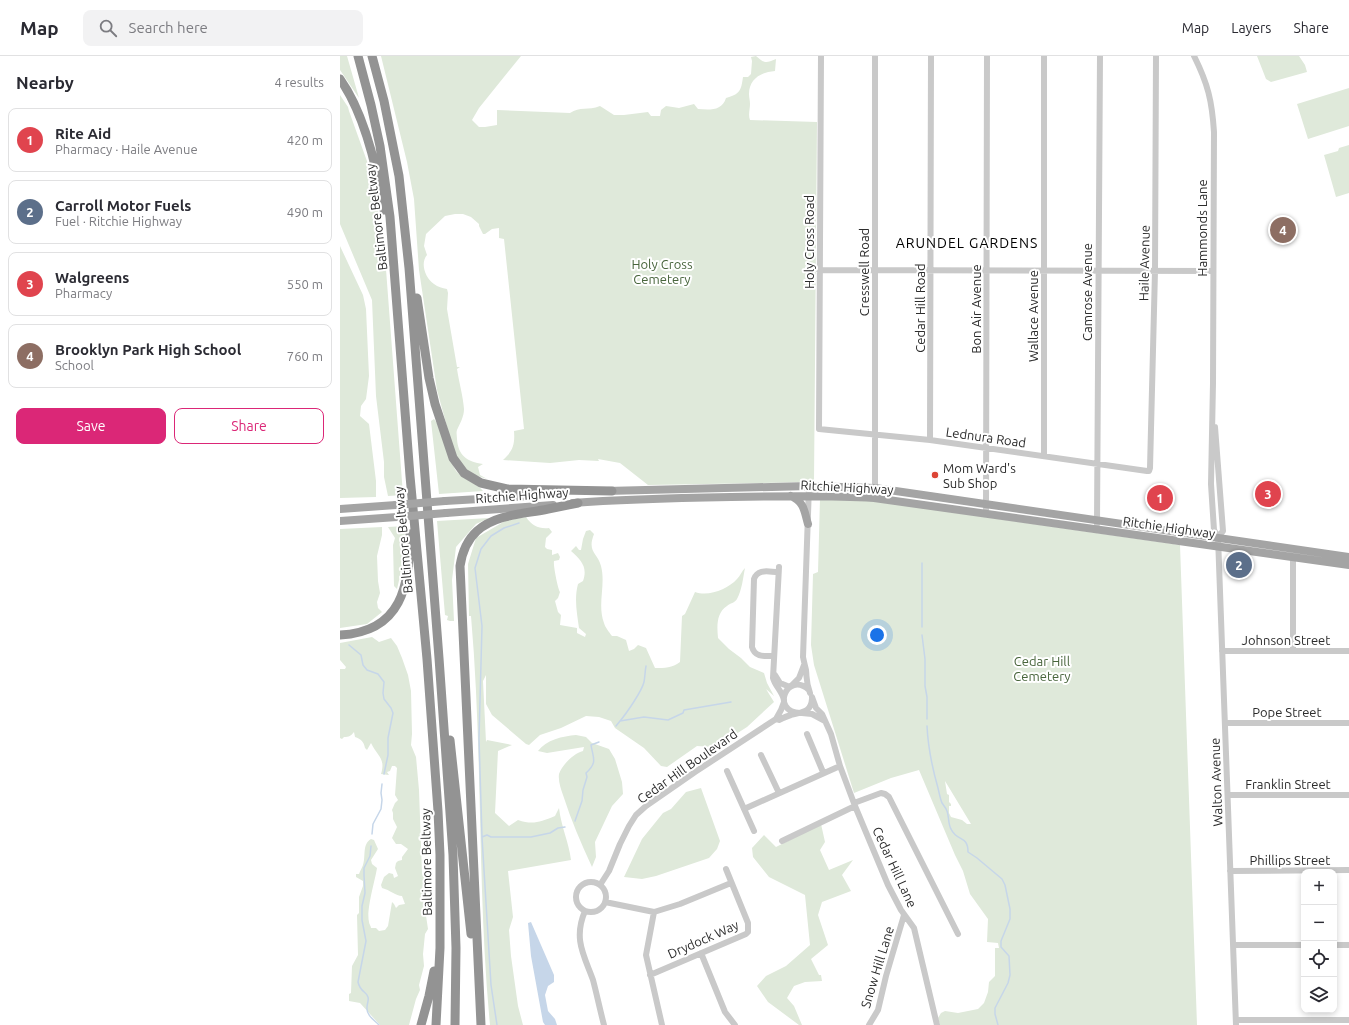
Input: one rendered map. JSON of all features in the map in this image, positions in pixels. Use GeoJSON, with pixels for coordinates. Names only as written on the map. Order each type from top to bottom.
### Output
{"type":"FeatureCollection","features":[{"type":"Feature","properties":{"kind":"highway","name":"Baltimore Beltway"},"geometry":{"type":"LineString","coordinates":[[358,56],[371,105],[386,179],[395,270],[410,476],[438,811],[441,900],[436,1025]]}},
{"type":"Feature","properties":{"kind":"highway","name":"Baltimore Beltway"},"geometry":{"type":"LineString","coordinates":[[372,56],[393,143],[406,229],[439,658],[455,900],[455,1025]]}},
{"type":"Feature","properties":{"kind":"highway"},"geometry":{"type":"LineString","coordinates":[[340,79],[351,96],[372,153],[395,270]]}},
{"type":"Feature","properties":{"kind":"highway"},"geometry":{"type":"LineString","coordinates":[[406,229],[435,404],[448,447],[458,466],[472,478],[488,486],[533,490],[612,491]]}},
{"type":"Feature","properties":{"kind":"highway"},"geometry":{"type":"LineString","coordinates":[[340,635],[350,635],[370,630],[386,619],[399,602],[407,578],[409,564],[410,476]]}},
{"type":"Feature","properties":{"kind":"highway"},"geometry":{"type":"LineString","coordinates":[[481,1025],[460,566],[467,544],[483,526],[500,519],[578,503]]}},
{"type":"Feature","properties":{"kind":"highway"},"geometry":{"type":"LineString","coordinates":[[439,658],[452,749],[481,1025]]}},
{"type":"Feature","properties":{"kind":"highway"},"geometry":{"type":"LineString","coordinates":[[422,1025],[432,981],[441,900]]}},
{"type":"Feature","properties":{"kind":"main road","name":"Ritchie Highway"},"geometry":{"type":"LineString","coordinates":[[340,509],[612,491],[809,486],[875,488],[1349,557]]}},
{"type":"Feature","properties":{"kind":"main road","name":"Ritchie Highway"},"geometry":{"type":"LineString","coordinates":[[340,521],[663,498],[790,496],[874,498],[1349,565]]}},
{"type":"Feature","properties":{"kind":"main road"},"geometry":{"type":"LineString","coordinates":[[790,496],[798,499],[802,504],[808,524]]}},
{"type":"Feature","properties":{"kind":"street","name":"Holy Cross Road"},"geometry":{"type":"LineString","coordinates":[[818,429],[820,56]]}},
{"type":"Feature","properties":{"kind":"street","name":"Cresswell Road"},"geometry":{"type":"LineString","coordinates":[[875,56],[875,488]]}},
{"type":"Feature","properties":{"kind":"street","name":"Cedar Hill Road"},"geometry":{"type":"LineString","coordinates":[[930,440],[931,56]]}},
{"type":"Feature","properties":{"kind":"street","name":"Bon Air Avenue"},"geometry":{"type":"LineString","coordinates":[[986,513],[987,56]]}},
{"type":"Feature","properties":{"kind":"street","name":"Wallace Avenue"},"geometry":{"type":"LineString","coordinates":[[1044,56],[1044,456]]}},
{"type":"Feature","properties":{"kind":"street","name":"Camrose Avenue"},"geometry":{"type":"LineString","coordinates":[[1097,529],[1100,56]]}},
{"type":"Feature","properties":{"kind":"street","name":"Haile Avenue"},"geometry":{"type":"LineString","coordinates":[[1149,471],[1155,271],[1156,56]]}},
{"type":"Feature","properties":{"kind":"street","name":"Hammonds Lane"},"geometry":{"type":"LineString","coordinates":[[1194,56],[1208,87],[1213,117],[1213,404],[1211,484],[1214,530],[1218,538],[1223,531],[1213,404]]}},
{"type":"Feature","properties":{"kind":"street"},"geometry":{"type":"LineString","coordinates":[[819,270],[1213,271]]}},
{"type":"Feature","properties":{"kind":"street","name":"Lednura Road"},"geometry":{"type":"LineString","coordinates":[[818,429],[930,440],[1149,471]]}},
{"type":"Feature","properties":{"kind":"street"},"geometry":{"type":"LineString","coordinates":[[1212,452],[1215,457],[1216,478],[1220,483]]}},
{"type":"Feature","properties":{"kind":"street"},"geometry":{"type":"LineString","coordinates":[[1211,484],[1216,488],[1218,500],[1221,503]]}},
{"type":"Feature","properties":{"kind":"street"},"geometry":{"type":"LineString","coordinates":[[776,719],[781,710],[785,693],[799,678],[804,665],[809,486]]}},
{"type":"Feature","properties":{"kind":"street","name":"Walton Avenue"},"geometry":{"type":"LineString","coordinates":[[1218,538],[1236,1023]]}},
{"type":"Feature","properties":{"kind":"street"},"geometry":{"type":"LineString","coordinates":[[1293,557],[1293,651]]}},
{"type":"Feature","properties":{"kind":"street"},"geometry":{"type":"LineString","coordinates":[[774,656],[758,656],[752,648],[754,579],[760,572],[779,570],[773,678],[775,686],[781,693],[786,707],[791,711],[812,714],[825,721]]}},
{"type":"Feature","properties":{"kind":"street","name":"Johnson Street"},"geometry":{"type":"LineString","coordinates":[[1222,651],[1349,651]]}},
{"type":"Feature","properties":{"kind":"street"},"geometry":{"type":"LineString","coordinates":[[801,713],[806,711],[810,706],[811,695],[806,682],[806,669],[804,665]]}},
{"type":"Feature","properties":{"kind":"street"},"geometry":{"type":"LineString","coordinates":[[774,671],[778,682],[791,686],[802,686],[811,695]]}},
{"type":"Feature","properties":{"kind":"street","name":"Cedar Hill Lane"},"geometry":{"type":"LineString","coordinates":[[811,695],[816,708],[822,714],[831,734],[840,766],[892,892],[904,915],[916,933],[937,1025]]}},
{"type":"Feature","properties":{"kind":"street","name":"Cedar Hill Boulevard"},"geometry":{"type":"LineString","coordinates":[[600,885],[629,826],[641,811],[665,792],[776,719],[779,720],[790,715],[801,713]]}},
{"type":"Feature","properties":{"kind":"street","name":"Pope Street"},"geometry":{"type":"LineString","coordinates":[[1225,723],[1349,723]]}},
{"type":"Feature","properties":{"kind":"street"},"geometry":{"type":"LineString","coordinates":[[807,734],[823,772]]}},
{"type":"Feature","properties":{"kind":"street"},"geometry":{"type":"LineString","coordinates":[[761,755],[779,793]]}},
{"type":"Feature","properties":{"kind":"street"},"geometry":{"type":"LineString","coordinates":[[744,809],[823,772],[840,766]]}},
{"type":"Feature","properties":{"kind":"street"},"geometry":{"type":"LineString","coordinates":[[727,771],[754,831]]}},
{"type":"Feature","properties":{"kind":"street"},"geometry":{"type":"LineString","coordinates":[[782,841],[855,804],[880,793],[885,794],[888,797],[958,934]]}},
{"type":"Feature","properties":{"kind":"street","name":"Franklin Street"},"geometry":{"type":"LineString","coordinates":[[1228,795],[1349,795]]}},
{"type":"Feature","properties":{"kind":"street","name":"Drydock Way"},"geometry":{"type":"LineString","coordinates":[[650,975],[748,932],[748,923],[726,869]]}},
{"type":"Feature","properties":{"kind":"street","name":"Phillips Street"},"geometry":{"type":"LineString","coordinates":[[1230,871],[1349,870]]}},
{"type":"Feature","properties":{"kind":"street"},"geometry":{"type":"LineString","coordinates":[[589,882],[594,882],[600,885],[604,891],[606,895],[605,902],[602,908],[598,911],[593,913],[585,912],[577,904],[577,890],[580,886],[589,882]]}},
{"type":"Feature","properties":{"kind":"street"},"geometry":{"type":"LineString","coordinates":[[605,902],[654,912],[680,904],[731,883]]}},
{"type":"Feature","properties":{"kind":"street"},"geometry":{"type":"LineString","coordinates":[[585,912],[581,919],[581,951],[593,980],[604,1025]]}},
{"type":"Feature","properties":{"kind":"street"},"geometry":{"type":"LineString","coordinates":[[654,912],[646,955],[662,1025]]}},
{"type":"Feature","properties":{"kind":"street","name":"Snow Hill Lane"},"geometry":{"type":"LineString","coordinates":[[869,1025],[878,1010],[886,976],[904,915]]}},
{"type":"Feature","properties":{"kind":"street"},"geometry":{"type":"LineString","coordinates":[[1233,945],[1301,945]]}},
{"type":"Feature","properties":{"kind":"street"},"geometry":{"type":"LineString","coordinates":[[1337,945],[1349,945]]}},
{"type":"Feature","properties":{"kind":"street"},"geometry":{"type":"LineString","coordinates":[[701,953],[725,1012],[735,1025]]}},
{"type":"Feature","properties":{"kind":"street"},"geometry":{"type":"LineString","coordinates":[[1236,1023],[1349,1020]]}},
{"type":"Feature","properties":{"kind":"green space"},"geometry":{"type":"Polygon","coordinates":[[[340,56],[347,56],[359,98],[340,70],[340,56]]]}},
{"type":"Feature","properties":{"kind":"green space","name":"Holy Cross Cemetery"},"geometry":{"type":"Polygon","coordinates":[[[381,56],[521,56],[479,108],[472,120],[479,127],[497,125],[497,110],[570,113],[577,110],[600,106],[614,115],[648,112],[651,116],[660,116],[661,110],[666,106],[679,108],[694,104],[698,109],[715,109],[722,105],[726,98],[737,93],[740,89],[743,77],[748,77],[751,74],[751,57],[756,56],[766,62],[776,59],[775,71],[765,73],[757,77],[751,84],[749,94],[750,120],[817,122],[814,482],[648,485],[620,463],[598,459],[599,461],[579,460],[550,463],[503,460],[513,447],[514,431],[524,429],[504,239],[499,238],[499,228],[492,229],[483,234],[479,224],[471,217],[463,214],[455,214],[445,216],[426,234],[424,246],[427,255],[424,262],[424,270],[431,281],[439,287],[447,289],[448,293],[447,309],[457,367],[460,367],[457,369],[464,409],[463,417],[457,431],[459,449],[464,457],[472,462],[483,464],[478,467],[480,475],[487,479],[469,473],[455,456],[437,390],[419,270],[414,199],[407,162],[381,56]]]}},
{"type":"Feature","properties":{"kind":"green space"},"geometry":{"type":"Polygon","coordinates":[[[1257,56],[1299,56],[1305,65],[1307,72],[1271,82],[1266,79],[1257,56]]]}},
{"type":"Feature","properties":{"kind":"green space"},"geometry":{"type":"Polygon","coordinates":[[[1349,88],[1349,126],[1308,139],[1297,104],[1349,88]]]}},
{"type":"Feature","properties":{"kind":"green space"},"geometry":{"type":"Polygon","coordinates":[[[340,95],[348,107],[373,178],[385,256],[403,495],[388,496],[384,477],[384,462],[376,396],[372,300],[340,224],[340,95]]]}},
{"type":"Feature","properties":{"kind":"green space"},"geometry":{"type":"Polygon","coordinates":[[[1349,145],[1349,193],[1336,197],[1324,155],[1338,151],[1339,148],[1349,145]]]}},
{"type":"Feature","properties":{"kind":"green space"},"geometry":{"type":"Polygon","coordinates":[[[340,246],[363,295],[366,309],[369,376],[366,399],[361,406],[360,416],[369,424],[376,481],[376,497],[340,498],[340,246]]]}},
{"type":"Feature","properties":{"kind":"green space"},"geometry":{"type":"Polygon","coordinates":[[[434,419],[457,472],[483,491],[439,494],[431,421],[434,419]]]}},
{"type":"Feature","properties":{"kind":"green space","name":"Cedar Hill Cemetery"},"geometry":{"type":"Polygon","coordinates":[[[820,499],[874,501],[1180,545],[1197,1025],[940,1025],[938,1018],[941,1013],[945,1011],[958,1013],[978,1009],[984,1003],[988,992],[989,982],[995,976],[995,948],[999,948],[998,943],[987,942],[988,919],[970,894],[963,871],[919,770],[891,778],[854,793],[814,665],[811,645],[813,574],[818,572],[820,499]],[[945,781],[947,794],[949,795],[949,802],[951,804],[951,806],[949,806],[949,813],[951,817],[962,820],[967,824],[971,824],[945,781]]]}},
{"type":"Feature","properties":{"kind":"green space"},"geometry":{"type":"Polygon","coordinates":[[[526,517],[536,526],[549,528],[552,532],[546,538],[545,547],[552,550],[552,555],[558,553],[560,557],[559,560],[554,561],[554,563],[560,592],[555,601],[558,612],[561,615],[560,625],[577,628],[577,633],[585,637],[586,634],[579,628],[576,601],[578,584],[583,581],[585,572],[581,561],[571,551],[576,546],[579,550],[581,550],[586,531],[590,530],[594,534],[592,540],[593,552],[601,566],[603,580],[601,609],[605,626],[612,636],[617,636],[626,640],[629,651],[638,645],[646,648],[655,668],[668,667],[680,662],[682,616],[685,614],[695,592],[712,593],[723,589],[733,583],[745,568],[737,599],[723,609],[719,616],[718,638],[750,667],[764,673],[767,683],[774,696],[766,689],[774,702],[747,727],[722,743],[713,747],[697,746],[667,767],[661,766],[644,748],[615,728],[611,721],[599,717],[586,716],[561,728],[540,735],[529,745],[526,744],[492,715],[486,704],[486,675],[483,681],[486,742],[487,740],[512,745],[498,751],[495,813],[509,826],[518,820],[532,823],[545,820],[555,816],[559,808],[571,860],[508,871],[513,917],[509,930],[511,956],[518,1006],[523,1025],[490,1025],[483,923],[475,667],[471,616],[469,616],[468,564],[476,538],[505,521],[526,517]]]}},
{"type":"Feature","properties":{"kind":"green space"},"geometry":{"type":"Polygon","coordinates":[[[489,518],[476,524],[456,547],[452,580],[454,621],[447,620],[448,616],[445,615],[437,521],[489,518]]]}},
{"type":"Feature","properties":{"kind":"green space"},"geometry":{"type":"Polygon","coordinates":[[[405,526],[404,559],[397,589],[394,586],[393,545],[395,538],[388,527],[405,526]]]}},
{"type":"Feature","properties":{"kind":"green space"},"geometry":{"type":"Polygon","coordinates":[[[382,527],[382,535],[377,556],[380,593],[377,602],[378,608],[382,612],[367,624],[340,628],[340,529],[382,527]]]}},
{"type":"Feature","properties":{"kind":"green space"},"geometry":{"type":"Polygon","coordinates":[[[372,637],[379,642],[391,638],[397,646],[408,675],[411,691],[411,745],[416,757],[419,790],[422,874],[426,876],[422,889],[428,929],[425,934],[423,954],[424,966],[419,985],[420,990],[409,1025],[380,1025],[360,1003],[349,1001],[349,994],[351,993],[352,966],[358,955],[357,915],[359,913],[359,897],[363,886],[363,881],[356,877],[356,874],[359,874],[363,866],[365,847],[371,839],[374,840],[378,849],[371,860],[372,864],[377,868],[368,917],[371,928],[376,928],[379,931],[385,930],[388,926],[392,902],[396,908],[399,905],[405,904],[402,896],[382,888],[381,885],[384,877],[389,873],[393,874],[394,878],[398,876],[395,868],[396,863],[402,860],[402,857],[408,849],[401,844],[396,844],[392,838],[397,827],[393,819],[392,810],[398,800],[395,795],[397,768],[392,766],[390,771],[387,772],[389,775],[381,774],[382,761],[371,743],[367,750],[362,741],[355,737],[354,732],[350,736],[342,739],[340,738],[340,669],[345,669],[346,667],[340,660],[340,643],[372,637]]]}},
{"type":"Feature","properties":{"kind":"green space"},"geometry":{"type":"Polygon","coordinates":[[[576,735],[586,737],[592,743],[609,749],[615,759],[622,782],[623,794],[612,806],[595,842],[596,857],[592,867],[569,813],[559,779],[559,774],[563,767],[572,757],[583,751],[584,747],[547,753],[538,751],[550,741],[566,736],[576,735]]]}},
{"type":"Feature","properties":{"kind":"green space"},"geometry":{"type":"Polygon","coordinates":[[[701,788],[720,841],[717,849],[709,858],[656,876],[642,879],[624,877],[642,839],[663,813],[671,809],[686,792],[701,788]]]}},
{"type":"Feature","properties":{"kind":"green space"},"geometry":{"type":"Polygon","coordinates":[[[821,824],[825,842],[820,850],[829,870],[853,860],[842,875],[851,891],[822,902],[818,915],[828,945],[811,959],[819,975],[821,975],[822,981],[805,982],[794,986],[787,998],[794,1006],[802,1025],[799,1025],[768,1002],[757,986],[766,976],[786,966],[810,945],[805,895],[769,877],[753,857],[752,848],[764,835],[776,847],[821,824]]]}},
{"type":"Feature","properties":{"kind":"water"},"geometry":{"type":"Polygon","coordinates":[[[531,922],[554,975],[554,982],[548,986],[545,995],[548,1011],[555,1019],[557,1025],[545,1025],[543,1022],[531,956],[528,923],[531,922]]]}},
{"type":"Feature","properties":{"kind":"waterway"},"geometry":{"type":"LineString","coordinates":[[497,1025],[491,985],[482,837],[479,738],[482,626],[475,568],[481,549],[491,536],[504,528],[519,523]]}},
{"type":"Feature","properties":{"kind":"waterway"},"geometry":{"type":"LineString","coordinates":[[922,563],[922,627]]}},
{"type":"Feature","properties":{"kind":"waterway"},"geometry":{"type":"LineString","coordinates":[[922,635],[925,659],[927,719]]}},
{"type":"Feature","properties":{"kind":"waterway"},"geometry":{"type":"LineString","coordinates":[[349,645],[361,655],[363,665],[367,670],[378,674],[384,682],[384,699],[393,713],[388,738],[388,755],[384,774]]}},
{"type":"Feature","properties":{"kind":"waterway"},"geometry":{"type":"LineString","coordinates":[[620,721],[634,702],[643,686],[646,666]]}},
{"type":"Feature","properties":{"kind":"waterway"},"geometry":{"type":"LineString","coordinates":[[616,726],[620,721],[644,717],[668,720],[683,713],[684,710],[731,702]]}},
{"type":"Feature","properties":{"kind":"waterway"},"geometry":{"type":"LineString","coordinates":[[927,726],[929,749],[934,772],[941,801],[948,813],[949,825],[953,833],[966,843],[968,852],[1002,879],[1005,885],[1010,909],[1010,919],[1001,941],[1001,947],[1009,956],[1010,975],[1008,983],[995,1008],[998,1025]]}},
{"type":"Feature","properties":{"kind":"waterway"},"geometry":{"type":"LineString","coordinates":[[575,821],[582,801],[583,790],[587,777],[586,773],[592,766],[594,760],[591,745],[599,742]]}},
{"type":"Feature","properties":{"kind":"waterway"},"geometry":{"type":"LineString","coordinates":[[372,834],[373,824],[381,809],[382,784]]}},
{"type":"Feature","properties":{"kind":"waterway"},"geometry":{"type":"LineString","coordinates":[[482,837],[487,835],[491,837],[531,837],[550,833],[558,828],[565,827]]}},
{"type":"Feature","properties":{"kind":"waterway"},"geometry":{"type":"LineString","coordinates":[[371,846],[370,856],[364,868],[365,893],[362,906],[362,920],[366,941],[358,982],[360,988],[368,997],[367,1010],[371,1017],[379,1025]]}},
{"type":"Feature","properties":{"kind":"place","name":"Brooklyn Park High School"},"geometry":{"type":"Point","coordinates":[1283,230]}},
{"type":"Feature","properties":{"kind":"place","name":"Mom Ward's Sub Shop"},"geometry":{"type":"Point","coordinates":[935,475]}},
{"type":"Feature","properties":{"kind":"place","name":"Walgreens"},"geometry":{"type":"Point","coordinates":[1268,494]}},
{"type":"Feature","properties":{"kind":"place","name":"Rite Aid"},"geometry":{"type":"Point","coordinates":[1160,498]}},
{"type":"Feature","properties":{"kind":"place","name":"Carroll Motor Fuels"},"geometry":{"type":"Point","coordinates":[1239,565]}},
{"type":"Feature","properties":{"kind":"district","name":"ARUNDEL GARDENS"},"geometry":{"type":"Point","coordinates":[967,243]}}]}
